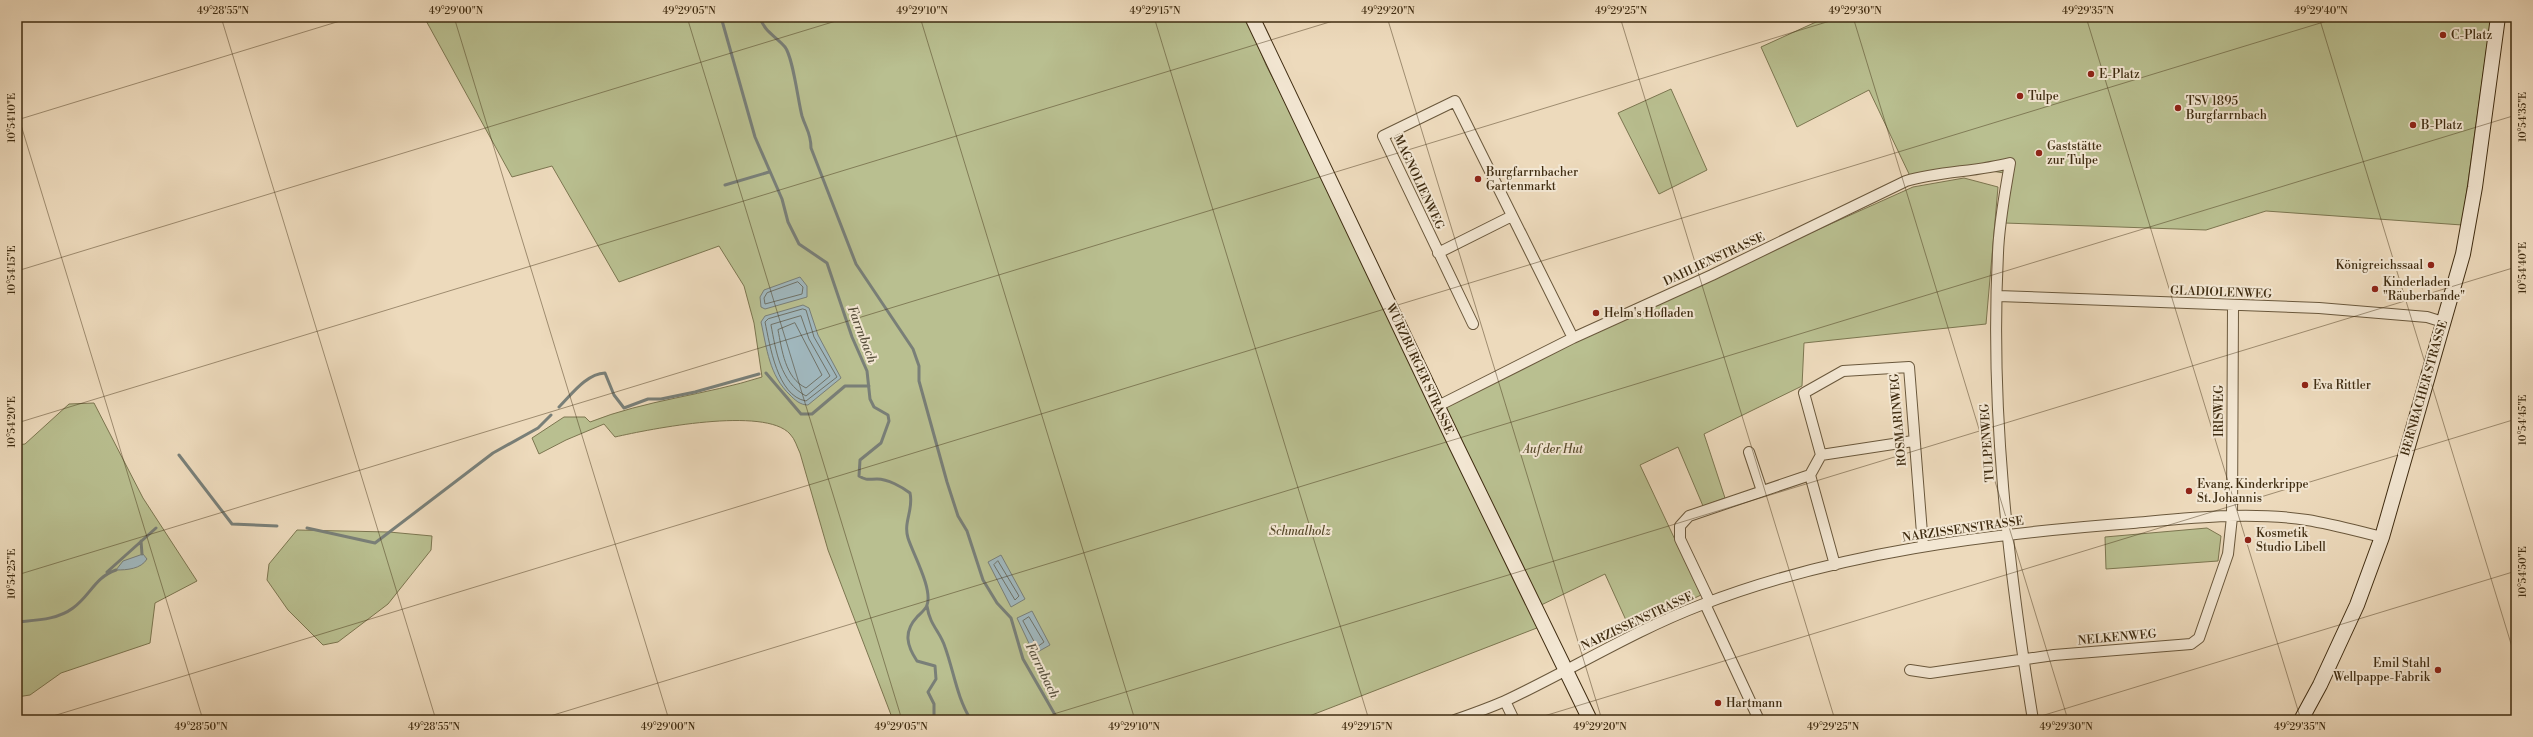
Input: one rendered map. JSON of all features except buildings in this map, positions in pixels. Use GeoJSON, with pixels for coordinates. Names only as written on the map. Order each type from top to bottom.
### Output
{"type":"FeatureCollection","features":[{"type":"Feature","properties":{"kind":"street","name":"WÜRZBURGER STRASSE"},"geometry":{"type":"LineString","coordinates":[[1252,17],[1590,720]]}},
{"type":"Feature","properties":{"kind":"street","name":"BERNBACHER STRASSE"},"geometry":{"type":"LineString","coordinates":[[2301,720],[2357,605],[2382,537],[2465,246],[2498,17]]}},
{"type":"Feature","properties":{"kind":"street","name":"MAGNOLIENWEG"},"geometry":{"type":"LineString","coordinates":[[1473,324],[1382,136],[1455,101],[1573,338]]}},
{"type":"Feature","properties":{"kind":"street","name":"DAHLIENSTRASSE"},"geometry":{"type":"LineString","coordinates":[[1438,406],[1573,338],[1726,268],[1906,181],[1928,175],[1987,169],[2010,163]]}},
{"type":"Feature","properties":{"kind":"street","name":"TULPENWEG"},"geometry":{"type":"LineString","coordinates":[[2010,163],[1998,252],[1996,387],[2007,536],[2023,660],[2033,720]]}},
{"type":"Feature","properties":{"kind":"street"},"geometry":{"type":"LineString","coordinates":[[1438,253],[1512,216]]}},
{"type":"Feature","properties":{"kind":"street","name":"GLADIOLENWEG"},"geometry":{"type":"LineString","coordinates":[[1998,296],[2326,309],[2427,317],[2443,322]]}},
{"type":"Feature","properties":{"kind":"street","name":"IRISWEG"},"geometry":{"type":"LineString","coordinates":[[2232,517],[2233,306]]}},
{"type":"Feature","properties":{"kind":"street","name":"ROSMARINWEG"},"geometry":{"type":"LineString","coordinates":[[1821,455],[1804,393],[1843,371],[1909,367],[1913,441],[1923,546]]}},
{"type":"Feature","properties":{"kind":"street"},"geometry":{"type":"LineString","coordinates":[[1759,720],[1680,539],[1680,526],[1689,516],[1810,475],[1821,455],[1913,441]]}},
{"type":"Feature","properties":{"kind":"street"},"geometry":{"type":"LineString","coordinates":[[1749,452],[1762,491]]}},
{"type":"Feature","properties":{"kind":"street"},"geometry":{"type":"LineString","coordinates":[[1810,475],[1834,565]]}},
{"type":"Feature","properties":{"kind":"street","name":"NARZISSENSTRASSE"},"geometry":{"type":"LineString","coordinates":[[1455,720],[1505,701],[1565,669],[1668,618],[1707,603],[1773,581],[1834,565],[1923,546],[2113,524],[2232,517],[2306,519],[2382,537]]}},
{"type":"Feature","properties":{"kind":"street","name":"NELKENWEG"},"geometry":{"type":"LineString","coordinates":[[1910,670],[1930,673],[2023,660],[2191,644],[2199,638],[2204,630],[2215,596],[2228,554],[2232,517]]}},
{"type":"Feature","properties":{"kind":"street"},"geometry":{"type":"LineString","coordinates":[[1505,701],[1514,720]]}},
{"type":"Feature","properties":{"kind":"green space"},"geometry":{"type":"Polygon","coordinates":[[[424,17],[1246,17],[1266,65],[1332,194],[1434,410],[1623,317],[1913,187],[1964,178],[1998,187],[1986,324],[1804,343],[1802,386],[1704,434],[1725,498],[1703,506],[1678,447],[1640,465],[1701,595],[1630,629],[1605,574],[1535,608],[1542,626],[1299,720],[893,720],[828,550],[800,453],[790,434],[777,426],[757,422],[733,421],[679,425],[615,437],[604,424],[566,440],[539,454],[532,438],[564,417],[585,417],[590,422],[632,408],[719,389],[762,377],[754,323],[744,286],[719,246],[619,282],[552,166],[512,177],[424,17]]]}},
{"type":"Feature","properties":{"kind":"green space","name":"TSV 1895 Burgfarrnbach"},"geometry":{"type":"Polygon","coordinates":[[[1827,17],[2491,17],[2462,225],[2266,211],[2206,230],[2004,223],[2010,174],[1971,169],[1949,169],[1910,176],[1869,90],[1797,127],[1761,47],[1827,17]]]}},
{"type":"Feature","properties":{"kind":"green space"},"geometry":{"type":"Polygon","coordinates":[[[1671,89],[1707,170],[1659,194],[1618,113],[1671,89]]]}},
{"type":"Feature","properties":{"kind":"green space"},"geometry":{"type":"Polygon","coordinates":[[[94,403],[143,498],[197,581],[155,603],[150,643],[61,673],[30,695],[17,697],[17,445],[25,444],[69,404],[94,403]]]}},
{"type":"Feature","properties":{"kind":"green space"},"geometry":{"type":"Polygon","coordinates":[[[2207,528],[2221,536],[2218,561],[2106,569],[2105,537],[2207,528]]]}},
{"type":"Feature","properties":{"kind":"green space"},"geometry":{"type":"Polygon","coordinates":[[[297,530],[389,532],[432,536],[431,550],[388,604],[338,642],[323,645],[288,610],[267,580],[269,564],[297,530]]]}},
{"type":"Feature","properties":{"kind":"water"},"geometry":{"type":"Polygon","coordinates":[[[800,277],[807,286],[807,297],[765,309],[761,307],[760,297],[764,290],[800,277]]]}},
{"type":"Feature","properties":{"kind":"water"},"geometry":{"type":"Polygon","coordinates":[[[803,305],[809,308],[818,335],[841,378],[808,405],[800,403],[794,399],[777,379],[767,352],[761,322],[765,316],[803,305]]]}},
{"type":"Feature","properties":{"kind":"water"},"geometry":{"type":"Polygon","coordinates":[[[143,554],[147,559],[141,565],[129,569],[116,570],[123,561],[143,554]]]}},
{"type":"Feature","properties":{"kind":"water"},"geometry":{"type":"Polygon","coordinates":[[[1001,555],[1025,599],[1011,607],[988,562],[1001,555]]]}},
{"type":"Feature","properties":{"kind":"water"},"geometry":{"type":"Polygon","coordinates":[[[1032,611],[1050,645],[1034,654],[1017,618],[1032,611]]]}},
{"type":"Feature","properties":{"kind":"waterway","name":"Farrnbach"},"geometry":{"type":"LineString","coordinates":[[721,17],[755,137],[782,199],[788,222],[799,244],[827,263],[852,337],[867,371],[870,399],[874,407],[888,415],[889,421],[881,443],[860,460],[859,476],[866,479],[886,480],[910,493],[911,505],[907,521],[908,538],[922,572],[928,598],[927,605],[910,628],[908,639],[911,650],[917,661],[935,666],[936,679],[928,692],[934,704],[934,720]]}},
{"type":"Feature","properties":{"kind":"waterway","name":"Farrnbach"},"geometry":{"type":"LineString","coordinates":[[760,17],[764,26],[782,43],[788,52],[793,69],[802,116],[810,138],[811,148],[856,264],[913,349],[919,366],[919,381],[947,482],[958,516],[967,531],[983,580],[997,603],[1011,618],[1023,659],[1058,720]]}},
{"type":"Feature","properties":{"kind":"waterway"},"geometry":{"type":"LineString","coordinates":[[725,185],[769,172]]}},
{"type":"Feature","properties":{"kind":"waterway"},"geometry":{"type":"LineString","coordinates":[[559,407],[574,391],[586,381],[598,374],[605,373],[614,395],[624,408],[648,399],[661,399],[695,392],[759,374]]}},
{"type":"Feature","properties":{"kind":"waterway"},"geometry":{"type":"LineString","coordinates":[[766,373],[801,414],[812,414],[845,386],[869,386]]}},
{"type":"Feature","properties":{"kind":"waterway"},"geometry":{"type":"LineString","coordinates":[[307,528],[375,543],[493,453],[538,428],[551,415]]}},
{"type":"Feature","properties":{"kind":"waterway"},"geometry":{"type":"LineString","coordinates":[[179,455],[232,524],[277,526]]}},
{"type":"Feature","properties":{"kind":"waterway"},"geometry":{"type":"LineString","coordinates":[[107,572],[156,528]]}},
{"type":"Feature","properties":{"kind":"waterway"},"geometry":{"type":"LineString","coordinates":[[141,541],[142,554]]}},
{"type":"Feature","properties":{"kind":"waterway"},"geometry":{"type":"LineString","coordinates":[[17,622],[46,619],[67,612],[79,603],[103,577],[116,570]]}},
{"type":"Feature","properties":{"kind":"waterway"},"geometry":{"type":"LineString","coordinates":[[927,606],[930,619],[943,641],[962,703],[971,720]]}},
{"type":"Feature","properties":{"kind":"place","name":"C-Platz"},"geometry":{"type":"Point","coordinates":[2443,35]}},
{"type":"Feature","properties":{"kind":"place","name":"E-Platz"},"geometry":{"type":"Point","coordinates":[2091,74]}},
{"type":"Feature","properties":{"kind":"place","name":"Tulpe"},"geometry":{"type":"Point","coordinates":[2020,96]}},
{"type":"Feature","properties":{"kind":"place","name":"TSV 1895 Burgfarrnbach"},"geometry":{"type":"Point","coordinates":[2178,108]}},
{"type":"Feature","properties":{"kind":"place","name":"B-Platz"},"geometry":{"type":"Point","coordinates":[2413,125]}},
{"type":"Feature","properties":{"kind":"place","name":"Gaststätte zur Tulpe"},"geometry":{"type":"Point","coordinates":[2039,153]}},
{"type":"Feature","properties":{"kind":"place","name":"Burgfarrnbacher Gartenmarkt"},"geometry":{"type":"Point","coordinates":[1478,179]}},
{"type":"Feature","properties":{"kind":"place","name":"Königreichssaal"},"geometry":{"type":"Point","coordinates":[2431,265]}},
{"type":"Feature","properties":{"kind":"place","name":"Kinderladen \"Räuberbande\""},"geometry":{"type":"Point","coordinates":[2375,289]}},
{"type":"Feature","properties":{"kind":"place","name":"Helm's Hofladen"},"geometry":{"type":"Point","coordinates":[1596,313]}},
{"type":"Feature","properties":{"kind":"place","name":"Eva Rittler"},"geometry":{"type":"Point","coordinates":[2305,385]}},
{"type":"Feature","properties":{"kind":"place","name":"Evang. Kinderkrippe St. Johannis"},"geometry":{"type":"Point","coordinates":[2189,491]}},
{"type":"Feature","properties":{"kind":"place","name":"Kosmetik Studio Libell"},"geometry":{"type":"Point","coordinates":[2248,540]}},
{"type":"Feature","properties":{"kind":"place","name":"Emil Stahl Wellpappe-Fabrik"},"geometry":{"type":"Point","coordinates":[2438,670]}},
{"type":"Feature","properties":{"kind":"place","name":"Hartmann"},"geometry":{"type":"Point","coordinates":[1718,703]}},
{"type":"Feature","properties":{"kind":"park label","name":"Auf der Hut"},"geometry":{"type":"Point","coordinates":[1553,449]}},
{"type":"Feature","properties":{"kind":"park label","name":"Schmalholz"},"geometry":{"type":"Point","coordinates":[1300,531]}}]}
